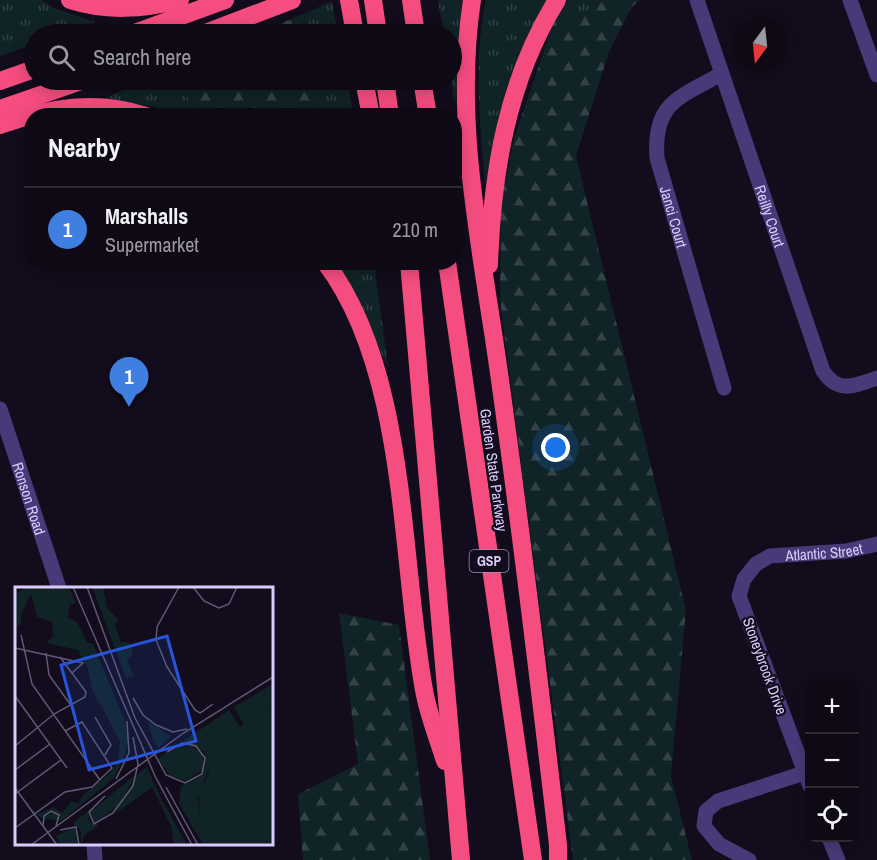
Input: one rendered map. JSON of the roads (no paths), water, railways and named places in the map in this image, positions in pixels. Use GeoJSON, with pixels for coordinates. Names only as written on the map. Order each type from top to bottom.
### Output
{"type":"FeatureCollection","features":[{"type":"Feature","properties":{"kind":"highway"},"geometry":{"type":"LineString","coordinates":[[70,0],[109,9],[128,9],[180,0]]}},
{"type":"Feature","properties":{"kind":"highway"},"geometry":{"type":"LineString","coordinates":[[159,24],[225,0]]}},
{"type":"Feature","properties":{"kind":"highway"},"geometry":{"type":"LineString","coordinates":[[229,24],[292,0]]}},
{"type":"Feature","properties":{"kind":"highway"},"geometry":{"type":"LineString","coordinates":[[349,0],[353,24]]}},
{"type":"Feature","properties":{"kind":"highway"},"geometry":{"type":"LineString","coordinates":[[373,0],[377,24]]}},
{"type":"Feature","properties":{"kind":"highway"},"geometry":{"type":"LineString","coordinates":[[411,0],[415,24]]}},
{"type":"Feature","properties":{"kind":"highway"},"geometry":{"type":"LineString","coordinates":[[472,0],[467,64],[471,184],[480,259],[488,291],[538,669],[558,860]]}},
{"type":"Feature","properties":{"kind":"highway"},"geometry":{"type":"LineString","coordinates":[[488,291],[493,194],[503,132],[532,44],[557,0]]}},
{"type":"Feature","properties":{"kind":"highway"},"geometry":{"type":"LineString","coordinates":[[0,81],[24,73]]}},
{"type":"Feature","properties":{"kind":"highway"},"geometry":{"type":"LineString","coordinates":[[0,109],[55,90]]}},
{"type":"Feature","properties":{"kind":"highway"},"geometry":{"type":"LineString","coordinates":[[365,90],[368,108]]}},
{"type":"Feature","properties":{"kind":"highway"},"geometry":{"type":"LineString","coordinates":[[386,90],[389,108]]}},
{"type":"Feature","properties":{"kind":"highway"},"geometry":{"type":"LineString","coordinates":[[424,90],[427,108]]}},
{"type":"Feature","properties":{"kind":"highway"},"geometry":{"type":"LineString","coordinates":[[63,108],[75,106],[116,108]]}},
{"type":"Feature","properties":{"kind":"highway"},"geometry":{"type":"LineString","coordinates":[[0,125],[24,117]]}},
{"type":"Feature","properties":{"kind":"highway"},"geometry":{"type":"LineString","coordinates":[[330,270],[351,305],[379,382],[392,447],[424,692],[455,795]]}},
{"type":"Feature","properties":{"kind":"highway"},"geometry":{"type":"LineString","coordinates":[[409,270],[414,297],[461,860]]}},
{"type":"Feature","properties":{"kind":"highway","name":"Garden State Parkway"},"geometry":{"type":"LineString","coordinates":[[448,270],[533,860]]}},
{"type":"Feature","properties":{"kind":"street","name":"Reilly Court"},"geometry":{"type":"LineString","coordinates":[[697,0],[823,371],[829,381],[838,387],[852,387],[877,378]]}},
{"type":"Feature","properties":{"kind":"street"},"geometry":{"type":"LineString","coordinates":[[850,0],[877,75]]}},
{"type":"Feature","properties":{"kind":"street","name":"Janci Court"},"geometry":{"type":"LineString","coordinates":[[721,74],[673,101],[657,126],[656,140],[657,158],[724,388]]}},
{"type":"Feature","properties":{"kind":"street","name":"Ronson Road"},"geometry":{"type":"LineString","coordinates":[[0,409],[59,587]]}},
{"type":"Feature","properties":{"kind":"street","name":"Atlantic Street"},"geometry":{"type":"LineString","coordinates":[[770,556],[846,551],[877,544]]}},
{"type":"Feature","properties":{"kind":"street","name":"Stoneybrook Drive"},"geometry":{"type":"LineString","coordinates":[[770,556],[756,564],[744,579],[739,596],[805,775]]}},
{"type":"Feature","properties":{"kind":"street"},"geometry":{"type":"LineString","coordinates":[[749,860],[719,844],[704,826],[706,811],[718,801],[736,795],[805,780]]}},
{"type":"Feature","properties":{"kind":"street"},"geometry":{"type":"LineString","coordinates":[[831,842],[838,860]]}},
{"type":"Feature","properties":{"kind":"street"},"geometry":{"type":"LineString","coordinates":[[94,845],[95,860]]}},
{"type":"Feature","properties":{"kind":"place","name":"Marshalls"},"geometry":{"type":"Point","coordinates":[129,407]}}]}
